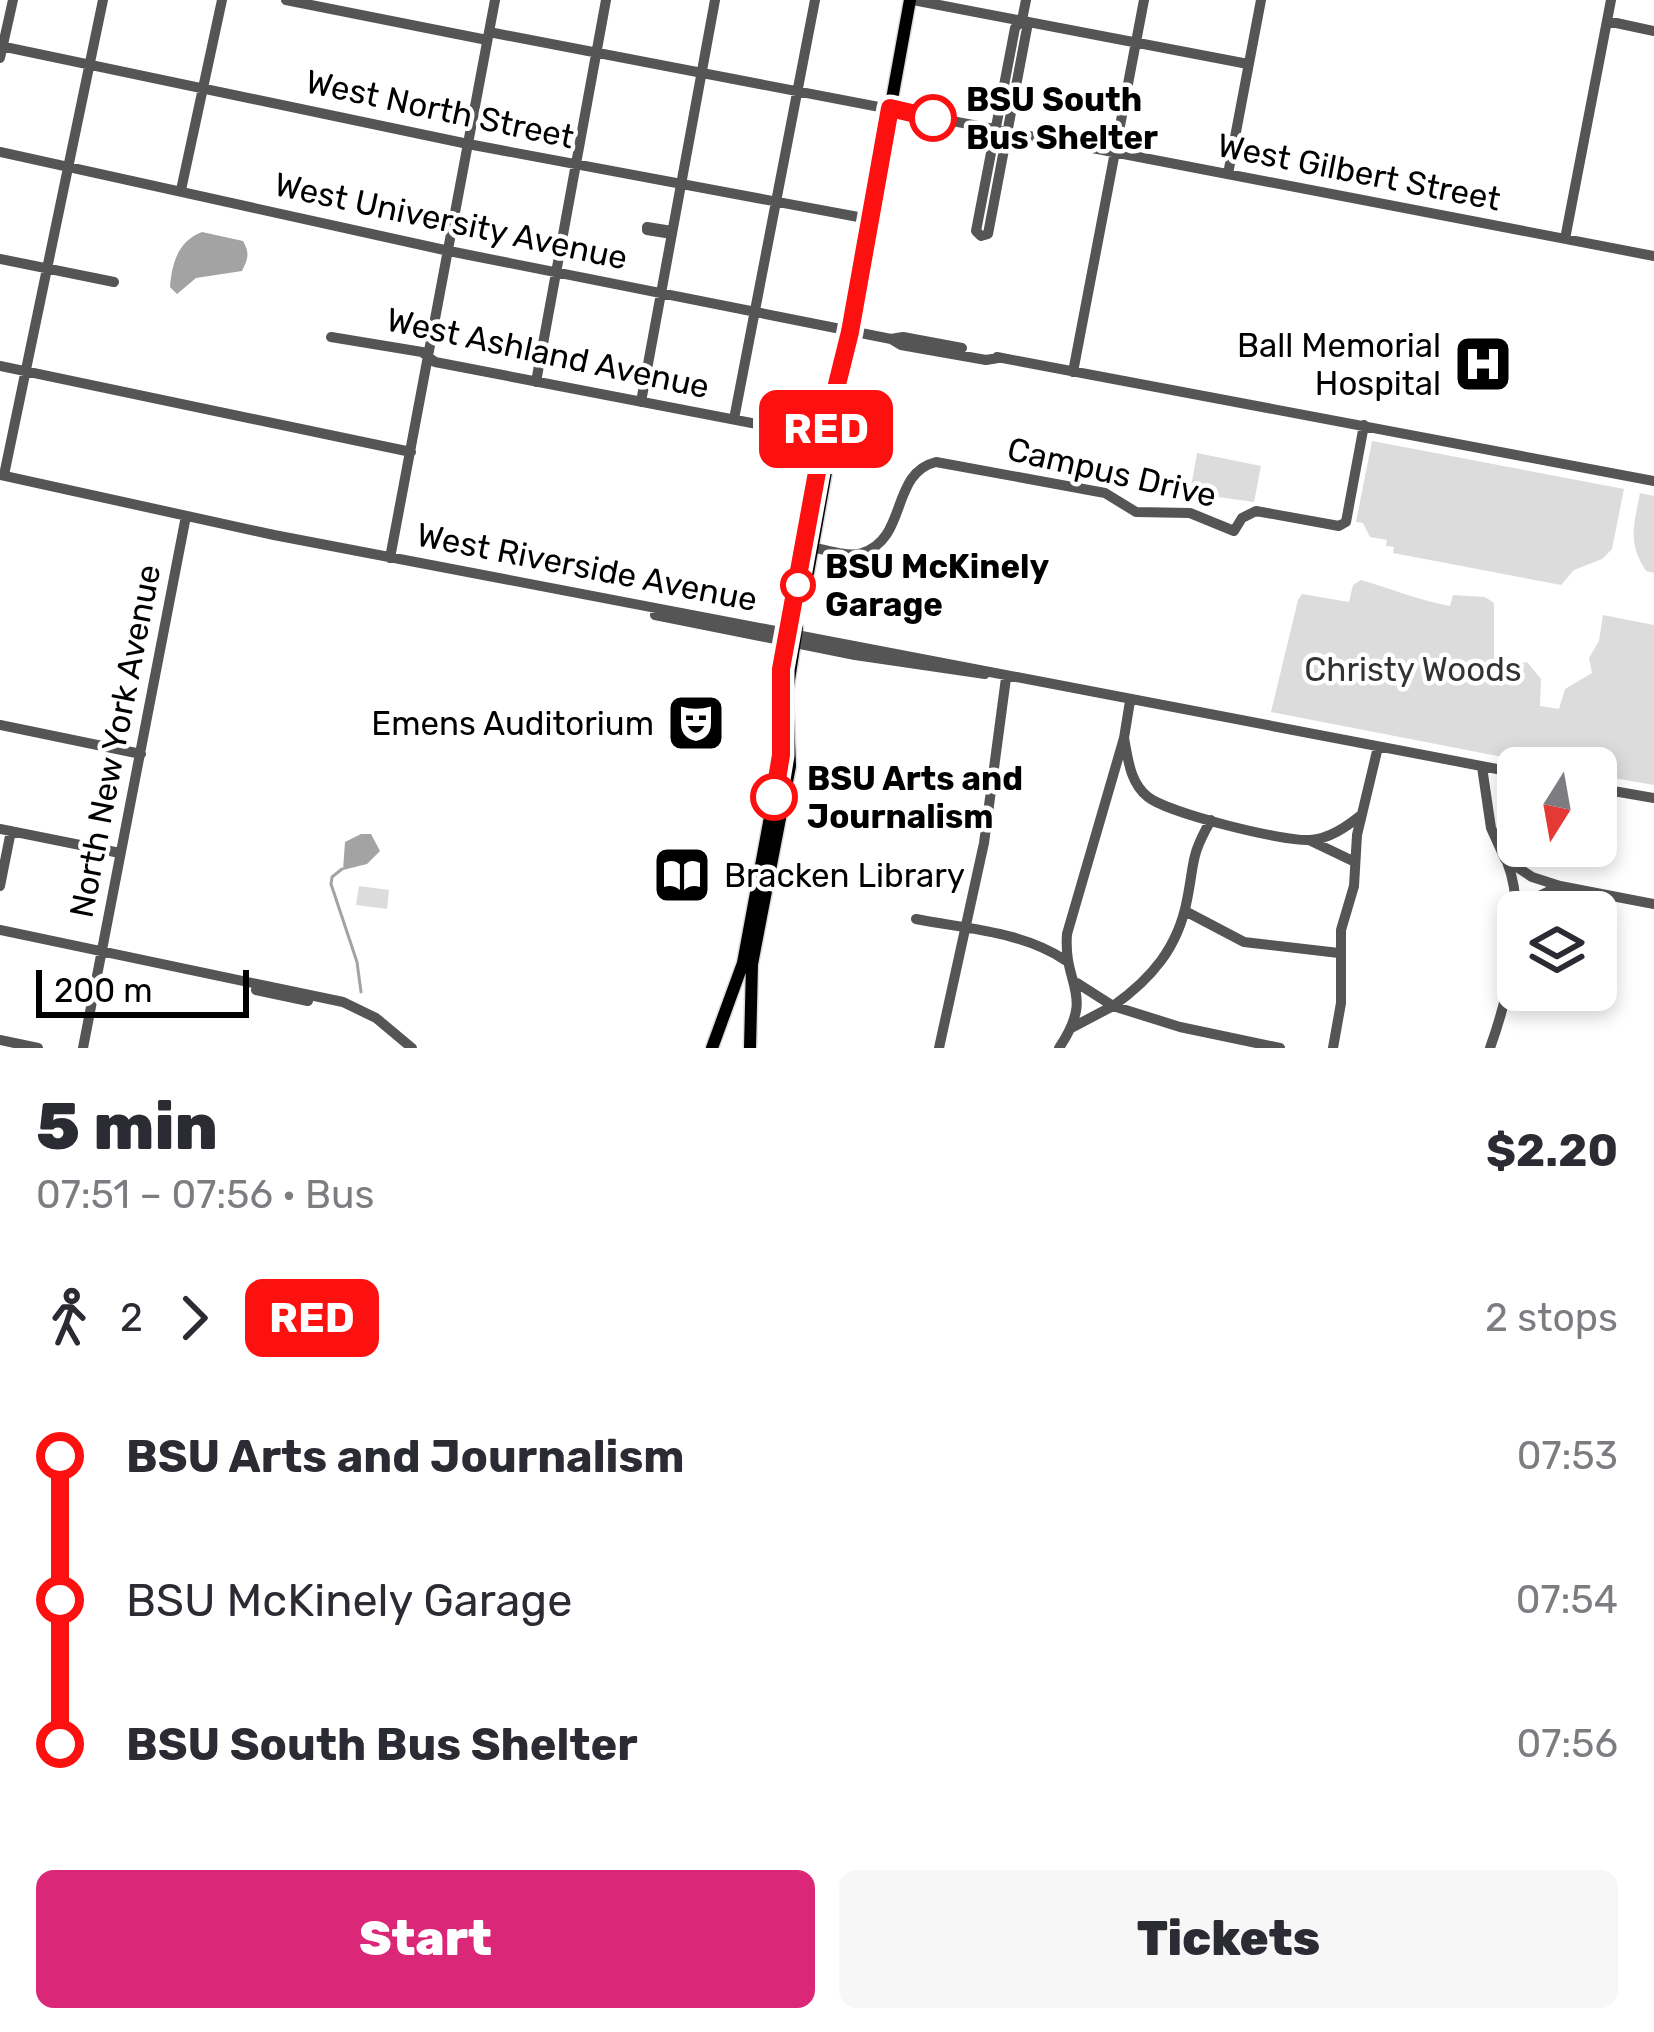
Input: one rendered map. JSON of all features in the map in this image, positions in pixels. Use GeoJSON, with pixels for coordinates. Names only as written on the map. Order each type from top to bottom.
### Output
{"type":"FeatureCollection","features":[{"type":"Feature","properties":{"kind":"main road"},"geometry":{"type":"LineString","coordinates":[[809,547],[824,437],[850,332],[911,0]]}},
{"type":"Feature","properties":{"kind":"main road"},"geometry":{"type":"LineString","coordinates":[[750,1048],[752,964],[790,759],[787,693],[792,640],[835,404]]}},
{"type":"Feature","properties":{"kind":"main road"},"geometry":{"type":"LineString","coordinates":[[712,1048],[739,980],[780,763],[779,685],[792,640]]}},
{"type":"Feature","properties":{"kind":"street"},"geometry":{"type":"LineString","coordinates":[[1,50],[13,0]]}},
{"type":"Feature","properties":{"kind":"street"},"geometry":{"type":"LineString","coordinates":[[2,475],[103,0]]}},
{"type":"Feature","properties":{"kind":"street"},"geometry":{"type":"LineString","coordinates":[[181,190],[222,0]]}},
{"type":"Feature","properties":{"kind":"street","name":"West Gilbert Street"},"geometry":{"type":"LineString","coordinates":[[286,0],[890,108],[1654,256]]}},
{"type":"Feature","properties":{"kind":"street"},"geometry":{"type":"LineString","coordinates":[[393,558],[495,0]]}},
{"type":"Feature","properties":{"kind":"street"},"geometry":{"type":"LineString","coordinates":[[536,382],[605,0]]}},
{"type":"Feature","properties":{"kind":"street"},"geometry":{"type":"LineString","coordinates":[[641,402],[715,0]]}},
{"type":"Feature","properties":{"kind":"street"},"geometry":{"type":"LineString","coordinates":[[734,419],[815,0]]}},
{"type":"Feature","properties":{"kind":"street"},"geometry":{"type":"LineString","coordinates":[[911,0],[1248,64]]}},
{"type":"Feature","properties":{"kind":"street"},"geometry":{"type":"LineString","coordinates":[[1001,131],[976,231],[981,236],[988,233],[1015,28],[1026,0]]}},
{"type":"Feature","properties":{"kind":"street"},"geometry":{"type":"LineString","coordinates":[[1072,372],[1144,0]]}},
{"type":"Feature","properties":{"kind":"street"},"geometry":{"type":"LineString","coordinates":[[1228,174],[1261,0]]}},
{"type":"Feature","properties":{"kind":"street"},"geometry":{"type":"LineString","coordinates":[[1565,239],[1611,0]]}},
{"type":"Feature","properties":{"kind":"street"},"geometry":{"type":"LineString","coordinates":[[1607,21],[1654,31]]}},
{"type":"Feature","properties":{"kind":"street","name":"West North Street"},"geometry":{"type":"LineString","coordinates":[[1,50],[869,219]]}},
{"type":"Feature","properties":{"kind":"street","name":"West University Avenue"},"geometry":{"type":"LineString","coordinates":[[0,152],[448,251],[954,354],[998,358],[1654,481]]}},
{"type":"Feature","properties":{"kind":"street"},"geometry":{"type":"LineString","coordinates":[[0,259],[114,282]]}},
{"type":"Feature","properties":{"kind":"street","name":"West Ashland Avenue"},"geometry":{"type":"LineString","coordinates":[[332,337],[824,437]]}},
{"type":"Feature","properties":{"kind":"street"},"geometry":{"type":"LineString","coordinates":[[0,366],[411,452]]}},
{"type":"Feature","properties":{"kind":"street","name":"Campus Drive"},"geometry":{"type":"LineString","coordinates":[[809,547],[855,554],[874,547],[890,529],[909,478],[925,464],[936,462],[1105,494],[1136,512],[1190,513],[1234,532],[1242,518],[1256,511],[1339,526],[1346,522],[1364,425]]}},
{"type":"Feature","properties":{"kind":"street","name":"West Riverside Avenue"},"geometry":{"type":"LineString","coordinates":[[2,475],[792,640],[1006,678]]}},
{"type":"Feature","properties":{"kind":"street","name":"North New York Avenue"},"geometry":{"type":"LineString","coordinates":[[83,1048],[186,516]]}},
{"type":"Feature","properties":{"kind":"street"},"geometry":{"type":"LineString","coordinates":[[938,1048],[968,929],[998,765],[1006,678],[1497,770]]}},
{"type":"Feature","properties":{"kind":"street"},"geometry":{"type":"LineString","coordinates":[[1065,960],[1077,891],[1124,738],[1130,701]]}},
{"type":"Feature","properties":{"kind":"street"},"geometry":{"type":"LineString","coordinates":[[0,725],[141,754]]}},
{"type":"Feature","properties":{"kind":"street"},"geometry":{"type":"LineString","coordinates":[[1124,738],[1135,782],[1144,795],[1166,807],[1309,840],[1355,862]]}},
{"type":"Feature","properties":{"kind":"street"},"geometry":{"type":"LineString","coordinates":[[1333,1048],[1340,1004],[1340,930],[1354,886],[1362,814],[1378,747]]}},
{"type":"Feature","properties":{"kind":"street"},"geometry":{"type":"LineString","coordinates":[[1481,767],[1497,841]]}},
{"type":"Feature","properties":{"kind":"street"},"geometry":{"type":"LineString","coordinates":[[1617,792],[1654,798]]}},
{"type":"Feature","properties":{"kind":"street"},"geometry":{"type":"LineString","coordinates":[[1309,840],[1338,831],[1362,814]]}},
{"type":"Feature","properties":{"kind":"street"},"geometry":{"type":"LineString","coordinates":[[1073,1028],[1113,1006],[1158,968],[1185,911],[1194,848],[1211,820]]}},
{"type":"Feature","properties":{"kind":"street"},"geometry":{"type":"LineString","coordinates":[[0,886],[6,830],[120,853]]}},
{"type":"Feature","properties":{"kind":"street"},"geometry":{"type":"LineString","coordinates":[[1517,867],[1560,886],[1654,904]]}},
{"type":"Feature","properties":{"kind":"street"},"geometry":{"type":"LineString","coordinates":[[1550,891],[1560,886]]}},
{"type":"Feature","properties":{"kind":"street"},"geometry":{"type":"LineString","coordinates":[[1185,911],[1244,942],[1339,953]]}},
{"type":"Feature","properties":{"kind":"street"},"geometry":{"type":"LineString","coordinates":[[916,920],[1030,942],[1065,960],[1077,983],[1079,1002],[1073,1028],[1059,1048]]}},
{"type":"Feature","properties":{"kind":"street"},"geometry":{"type":"LineString","coordinates":[[0,934],[343,1002],[376,1018],[412,1048]]}},
{"type":"Feature","properties":{"kind":"street"},"geometry":{"type":"LineString","coordinates":[[100,954],[332,1006],[368,1022],[401,1048]]}},
{"type":"Feature","properties":{"kind":"street"},"geometry":{"type":"LineString","coordinates":[[1077,983],[1113,1006],[1180,1027],[1280,1048]]}},
{"type":"Feature","properties":{"kind":"street"},"geometry":{"type":"LineString","coordinates":[[1490,1048],[1498,1011]]}},
{"type":"Feature","properties":{"kind":"street"},"geometry":{"type":"LineString","coordinates":[[0,1040],[38,1048]]}},
{"type":"Feature","properties":{"kind":"green space"},"geometry":{"type":"Polygon","coordinates":[[[1372,441],[1624,489],[1612,549],[1602,559],[1574,570],[1561,585],[1393,553],[1387,540],[1370,537],[1363,523],[1356,522],[1372,441]]]}},
{"type":"Feature","properties":{"kind":"green space"},"geometry":{"type":"Polygon","coordinates":[[[1197,453],[1261,466],[1254,502],[1190,493],[1197,453]]]}},
{"type":"Feature","properties":{"kind":"green space"},"geometry":{"type":"Polygon","coordinates":[[[1640,493],[1654,496],[1654,573],[1646,571],[1634,542],[1640,493]]]}},
{"type":"Feature","properties":{"kind":"green space","name":"Christy Woods"},"geometry":{"type":"Polygon","coordinates":[[[1361,580],[1450,606],[1453,595],[1485,597],[1494,603],[1494,667],[1527,662],[1541,679],[1540,706],[1559,709],[1565,689],[1592,673],[1589,658],[1599,641],[1603,615],[1654,625],[1654,785],[1617,779],[1617,747],[1497,747],[1497,756],[1271,712],[1298,600],[1302,594],[1349,602],[1353,585],[1361,580]]]}},
{"type":"Feature","properties":{"kind":"green space"},"geometry":{"type":"Polygon","coordinates":[[[359,886],[389,890],[387,909],[356,905],[359,886]]]}},
{"type":"Feature","properties":{"kind":"shaded area"},"geometry":{"type":"Polygon","coordinates":[[[202,232],[243,241],[246,263],[242,271],[196,278],[177,294],[170,287],[175,261],[187,241],[202,232]]]}},
{"type":"Feature","properties":{"kind":"shaded area"},"geometry":{"type":"Polygon","coordinates":[[[371,834],[380,851],[367,864],[343,870],[345,842],[371,834]]]}},
{"type":"Feature","properties":{"kind":"waterway"},"geometry":{"type":"LineString","coordinates":[[342,869],[331,884],[357,962],[361,992]]}},
{"type":"Feature","properties":{"kind":"bus line","name":"RED"},"geometry":{"type":"LineString","coordinates":[[774,797],[781,755],[781,669],[890,108],[933,118]]}},
{"type":"Feature","properties":{"kind":"place","name":"BSU South Bus Shelter"},"geometry":{"type":"Point","coordinates":[933,118]}},
{"type":"Feature","properties":{"kind":"place","name":"Ball Memorial Hospital"},"geometry":{"type":"Point","coordinates":[1483,364]}},
{"type":"Feature","properties":{"kind":"place","name":"BSU McKinely Garage"},"geometry":{"type":"Point","coordinates":[798,585]}},
{"type":"Feature","properties":{"kind":"place","name":"Emens Auditorium"},"geometry":{"type":"Point","coordinates":[696,723]}},
{"type":"Feature","properties":{"kind":"place","name":"BSU Arts and Journalism"},"geometry":{"type":"Point","coordinates":[774,797]}},
{"type":"Feature","properties":{"kind":"place","name":"Bracken Library"},"geometry":{"type":"Point","coordinates":[682,875]}}]}
